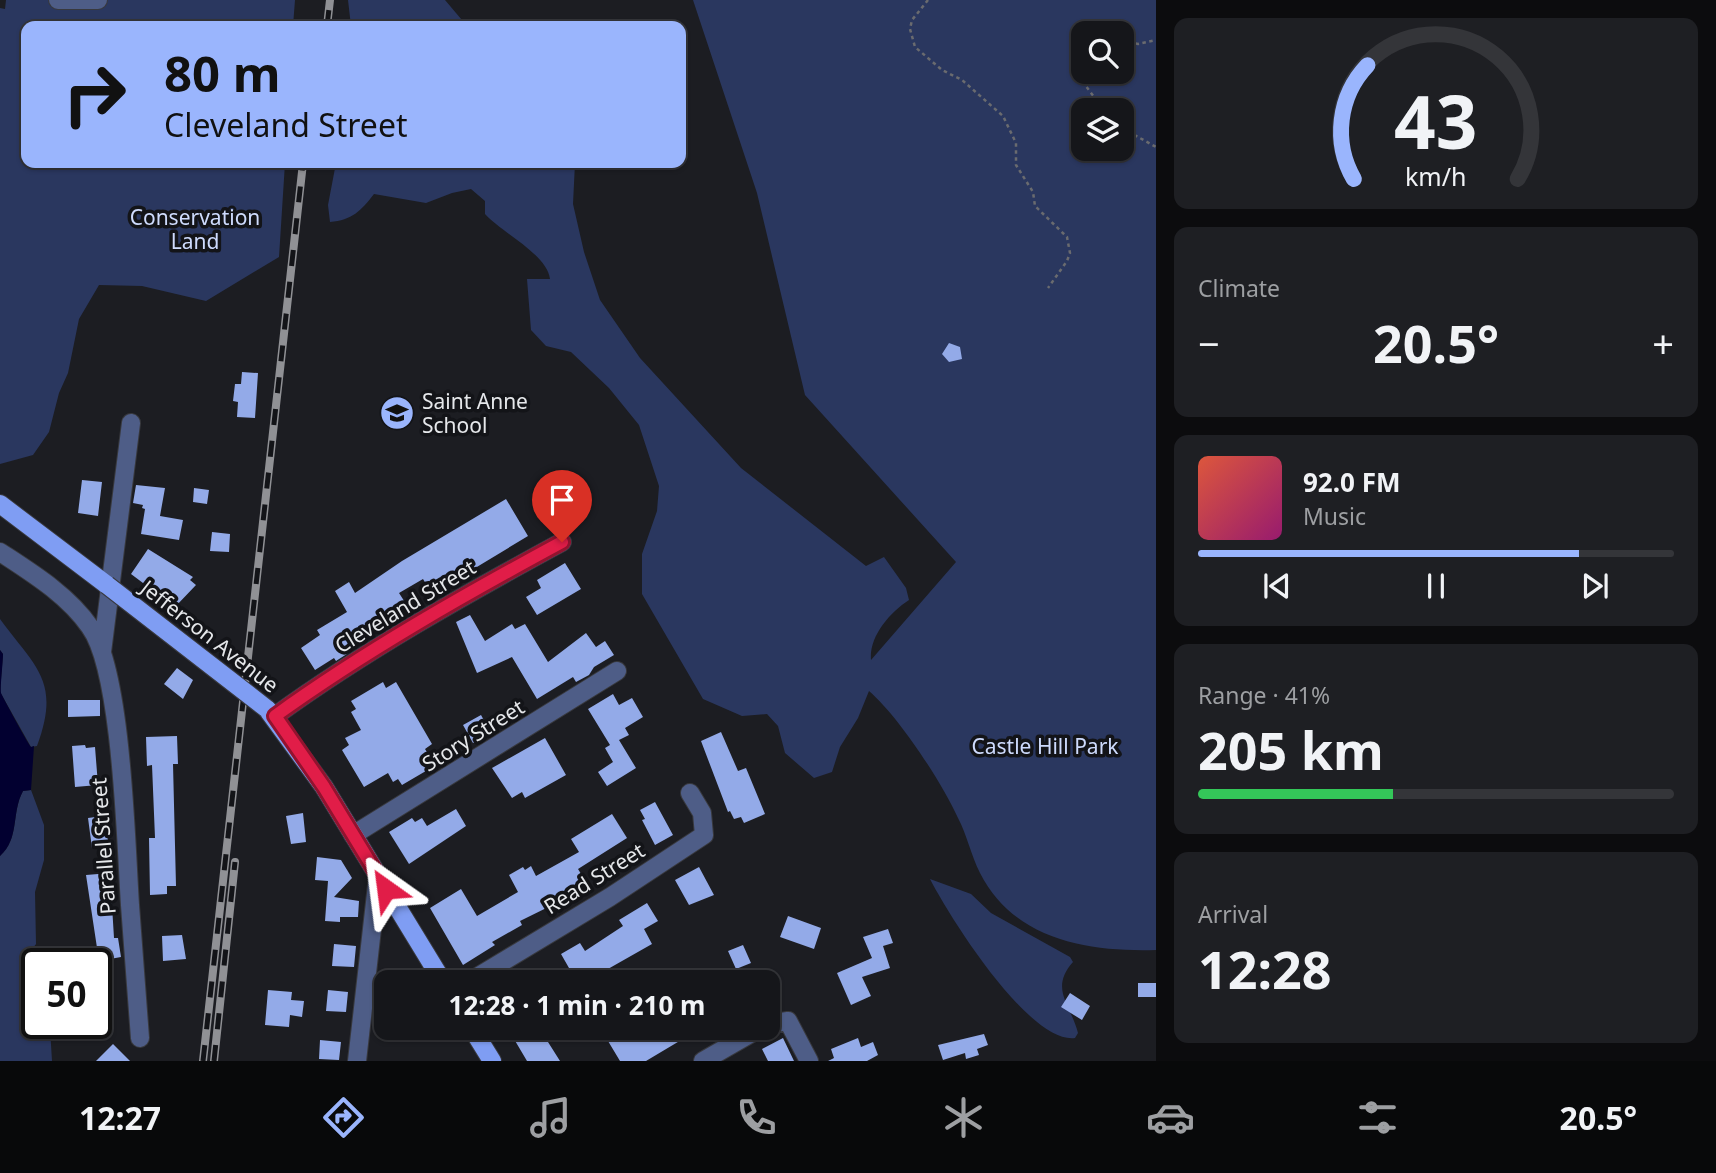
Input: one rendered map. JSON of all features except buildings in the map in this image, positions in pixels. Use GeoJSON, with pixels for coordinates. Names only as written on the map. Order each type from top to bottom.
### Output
{"type":"FeatureCollection","features":[{"type":"Feature","properties":{"kind":"main road","name":"Jefferson Avenue"},"geometry":{"type":"LineString","coordinates":[[0,504],[271,712],[353,835],[436,970]]}},
{"type":"Feature","properties":{"kind":"main road"},"geometry":{"type":"LineString","coordinates":[[479,1040],[492,1061]]}},
{"type":"Feature","properties":{"kind":"street"},"geometry":{"type":"LineString","coordinates":[[58,0],[98,0]]}},
{"type":"Feature","properties":{"kind":"street","name":"Parallel Street"},"geometry":{"type":"LineString","coordinates":[[102,652],[131,423]]}},
{"type":"Feature","properties":{"kind":"street","name":"Cleveland Street"},"geometry":{"type":"LineString","coordinates":[[271,712],[485,584],[562,542]]}},
{"type":"Feature","properties":{"kind":"street","name":"Parallel Street"},"geometry":{"type":"LineString","coordinates":[[0,552],[43,580],[70,606],[91,627],[102,652],[118,747],[140,1038]]}},
{"type":"Feature","properties":{"kind":"street","name":"Story Street"},"geometry":{"type":"LineString","coordinates":[[353,835],[617,671]]}},
{"type":"Feature","properties":{"kind":"street","name":"Read Street"},"geometry":{"type":"LineString","coordinates":[[489,970],[610,897],[704,835],[702,813],[690,793]]}},
{"type":"Feature","properties":{"kind":"street"},"geometry":{"type":"LineString","coordinates":[[357,1061],[378,876]]}},
{"type":"Feature","properties":{"kind":"street"},"geometry":{"type":"LineString","coordinates":[[780,1022],[788,1021],[809,1061]]}},
{"type":"Feature","properties":{"kind":"street"},"geometry":{"type":"LineString","coordinates":[[703,1061],[739,1040]]}},
{"type":"Feature","properties":{"kind":"path"},"geometry":{"type":"LineString","coordinates":[[928,0],[912,20],[910,29],[915,47],[942,70],[961,80],[1003,116],[1016,143],[1016,165],[1032,192],[1035,206],[1067,237],[1070,253],[1048,288]]}},
{"type":"Feature","properties":{"kind":"path"},"geometry":{"type":"LineString","coordinates":[[1134,43],[1156,40]]}},
{"type":"Feature","properties":{"kind":"path"},"geometry":{"type":"LineString","coordinates":[[1084,84],[1095,98]]}},
{"type":"Feature","properties":{"kind":"path"},"geometry":{"type":"LineString","coordinates":[[1134,135],[1156,147]]}},
{"type":"Feature","properties":{"kind":"green space","name":"Conservation Land"},"geometry":{"type":"Polygon","coordinates":[[[6,0],[295,0],[293,21],[21,21],[21,168],[285,168],[279,257],[206,301],[142,286],[99,285],[79,319],[68,373],[59,393],[49,432],[33,455],[0,464],[0,8],[5,9],[6,0]]]}},
{"type":"Feature","properties":{"kind":"green space"},"geometry":{"type":"Polygon","coordinates":[[[348,0],[445,0],[463,21],[350,21],[348,0]]]}},
{"type":"Feature","properties":{"kind":"green space","name":"Castle Hill Park"},"geometry":{"type":"Polygon","coordinates":[[[693,0],[1156,0],[1156,950],[1079,944],[1055,937],[1012,914],[995,896],[980,873],[951,803],[930,768],[906,733],[869,691],[858,718],[840,747],[832,772],[814,778],[785,753],[778,726],[767,714],[742,716],[703,699],[642,594],[642,554],[657,511],[659,486],[639,425],[609,388],[571,352],[546,346],[531,330],[527,279],[550,279],[541,261],[485,214],[485,201],[471,189],[426,203],[374,194],[355,214],[330,222],[328,205],[335,168],[575,168],[573,204],[584,252],[600,300],[640,358],[741,468],[866,566],[884,557],[906,588],[909,600],[882,626],[873,643],[871,660],[956,562],[805,395],[757,193],[693,0]]]}},
{"type":"Feature","properties":{"kind":"green space"},"geometry":{"type":"Polygon","coordinates":[[[0,619],[34,664],[45,690],[44,724],[37,746],[31,747],[0,692],[3,654],[0,650],[0,619]]]}},
{"type":"Feature","properties":{"kind":"green space"},"geometry":{"type":"Polygon","coordinates":[[[31,790],[44,825],[44,860],[35,892],[36,944],[33,948],[21,948],[21,1039],[51,1039],[52,1061],[0,1061],[0,856],[13,833],[23,791],[31,790]]]}},
{"type":"Feature","properties":{"kind":"green space"},"geometry":{"type":"Polygon","coordinates":[[[930,879],[971,894],[991,913],[1070,957],[1073,962],[1066,972],[1062,989],[1078,1033],[1075,1038],[1056,1034],[1036,1021],[1014,1000],[972,947],[930,879]]]}},
{"type":"Feature","properties":{"kind":"shaded area"},"geometry":{"type":"Polygon","coordinates":[[[0,650],[3,654],[1,693],[29,744],[34,746],[31,790],[23,791],[19,799],[13,833],[0,856],[0,650]]]}},
{"type":"Feature","properties":{"kind":"railway"},"geometry":{"type":"LineString","coordinates":[[328,21],[330,0]]}},
{"type":"Feature","properties":{"kind":"railway"},"geometry":{"type":"LineString","coordinates":[[203,1061],[302,168]]}},
{"type":"Feature","properties":{"kind":"railway"},"geometry":{"type":"LineString","coordinates":[[214,1061],[235,862]]}},
{"type":"Feature","properties":{"kind":"place","name":"Saint Anne School"},"geometry":{"type":"Point","coordinates":[397,413]}},
{"type":"Feature","properties":{"kind":"route"},"geometry":{"type":"LineString","coordinates":[[386,889],[324,787],[275,716],[326,680],[485,584],[562,542]]}}]}
